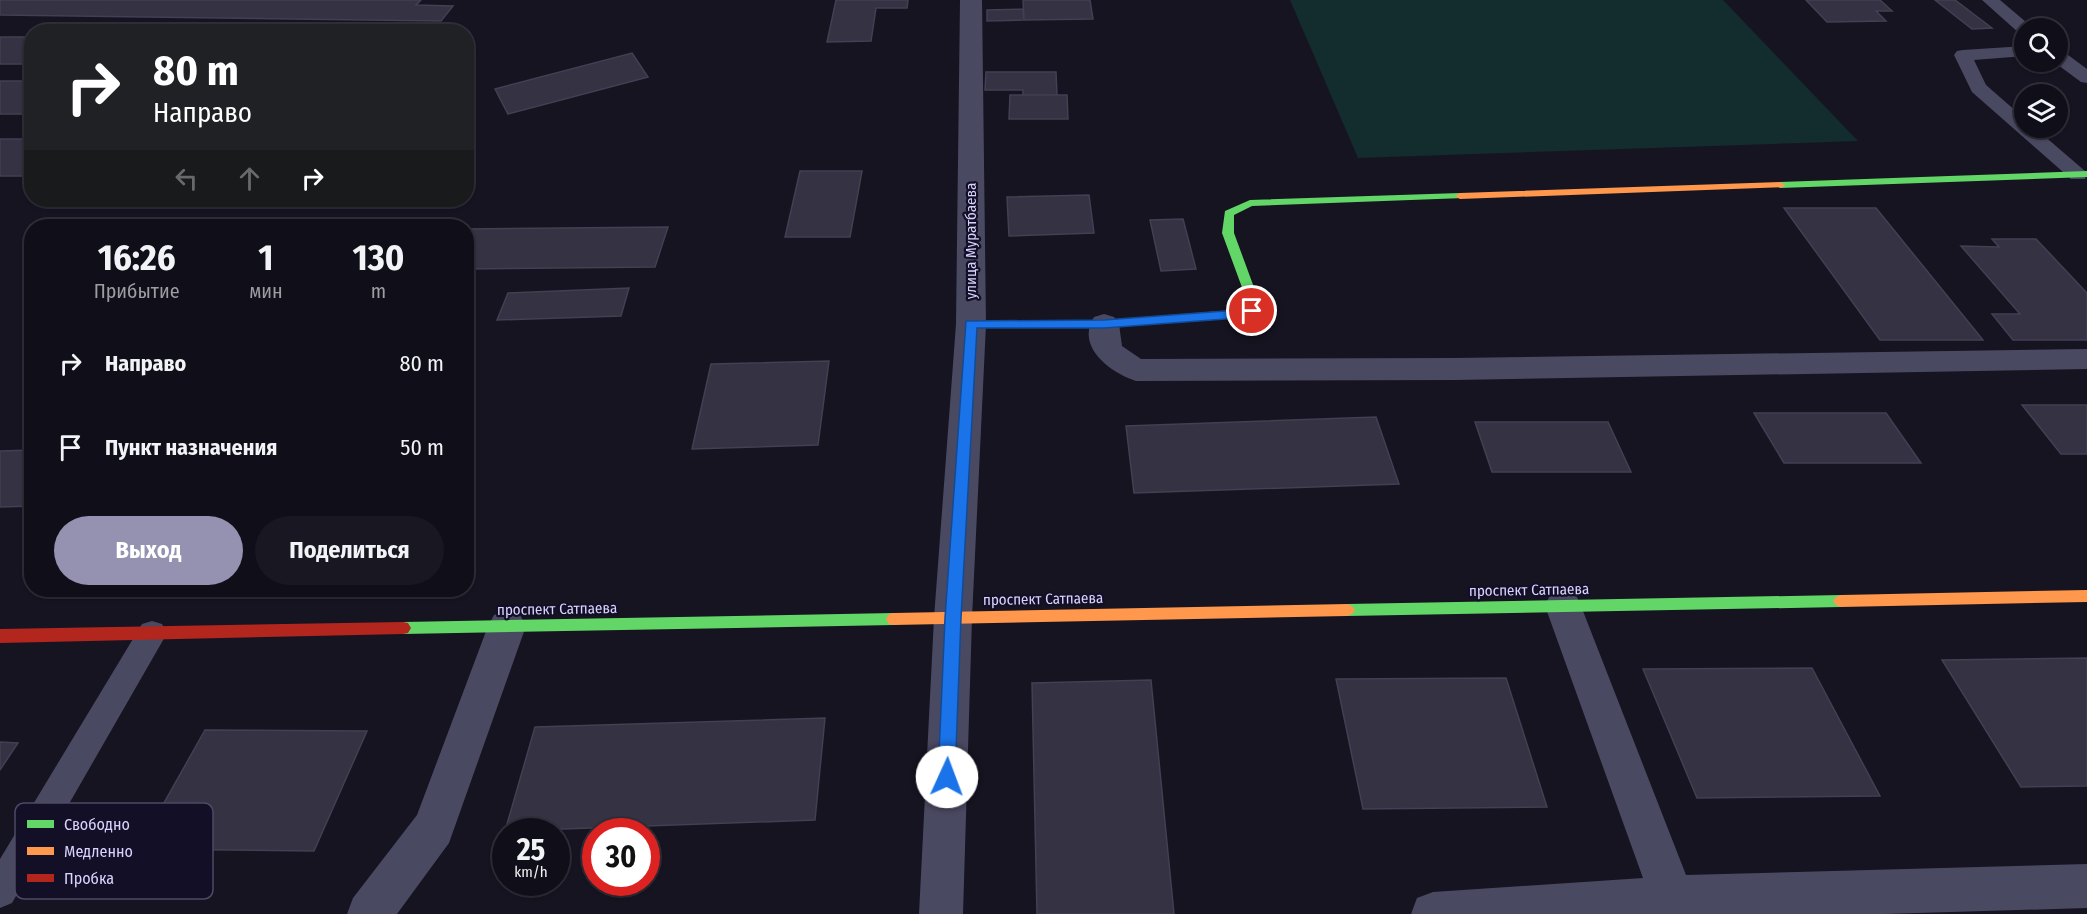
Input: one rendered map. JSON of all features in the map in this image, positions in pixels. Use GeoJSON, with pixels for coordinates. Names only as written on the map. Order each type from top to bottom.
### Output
{"type":"FeatureCollection","features":[{"type":"Feature","properties":{"kind":"street","name":"улица Муратбаева"},"geometry":{"type":"LineString","coordinates":[[941,914],[953,618],[971,324],[971,0]]}},
{"type":"Feature","properties":{"kind":"street"},"geometry":{"type":"LineString","coordinates":[[971,324],[1104,324],[1239,314],[1252,311],[1253,301],[1228,233],[1229,213],[1250,203],[2082,174]]}},
{"type":"Feature","properties":{"kind":"street"},"geometry":{"type":"LineString","coordinates":[[1104,324],[1103,334],[1107,350],[1118,361],[1136,370],[1455,369],[2087,359]]}},
{"type":"Feature","properties":{"kind":"street","name":"проспект Сатпаева"},"geometry":{"type":"LineString","coordinates":[[0,636],[2087,596]]}},
{"type":"Feature","properties":{"kind":"street"},"geometry":{"type":"LineString","coordinates":[[1563,606],[1673,898]]}},
{"type":"Feature","properties":{"kind":"street"},"geometry":{"type":"LineString","coordinates":[[369,914],[434,828],[507,626]]}},
{"type":"Feature","properties":{"kind":"street"},"geometry":{"type":"LineString","coordinates":[[1433,914],[1673,898],[2087,886]]}},
{"type":"Feature","properties":{"kind":"lane"},"geometry":{"type":"LineString","coordinates":[[1990,0],[2014,20]]}},
{"type":"Feature","properties":{"kind":"lane"},"geometry":{"type":"LineString","coordinates":[[2014,52],[1963,55],[1978,88],[2082,174]]}},
{"type":"Feature","properties":{"kind":"lane"},"geometry":{"type":"LineString","coordinates":[[2068,64],[2087,78]]}},
{"type":"Feature","properties":{"kind":"lane"},"geometry":{"type":"LineString","coordinates":[[52,803],[152,633]]}},
{"type":"Feature","properties":{"kind":"lane"},"geometry":{"type":"LineString","coordinates":[[0,891],[15,866]]}},
{"type":"Feature","properties":{"kind":"green space"},"geometry":{"type":"Polygon","coordinates":[[[1290,0],[1723,0],[1858,141],[1358,158],[1290,0]]]}},
{"type":"Feature","properties":{"kind":"building"},"geometry":{"type":"Polygon","coordinates":[[[0,0],[421,0],[416,5],[453,6],[441,21],[0,15],[0,0]]]}},
{"type":"Feature","properties":{"kind":"building"},"geometry":{"type":"Polygon","coordinates":[[[836,0],[908,0],[907,8],[876,8],[871,41],[827,42],[836,0]]]}},
{"type":"Feature","properties":{"kind":"building"},"geometry":{"type":"Polygon","coordinates":[[[1023,0],[1090,0],[1093,19],[1024,20],[1023,0]]]}},
{"type":"Feature","properties":{"kind":"building"},"geometry":{"type":"Polygon","coordinates":[[[1806,0],[1880,0],[1892,11],[1876,11],[1886,21],[1827,22],[1806,0]]]}},
{"type":"Feature","properties":{"kind":"building"},"geometry":{"type":"Polygon","coordinates":[[[1935,0],[1955,0],[1992,28],[1972,29],[1935,0]]]}},
{"type":"Feature","properties":{"kind":"building"},"geometry":{"type":"Polygon","coordinates":[[[1023,9],[1024,20],[987,21],[987,10],[1023,9]]]}},
{"type":"Feature","properties":{"kind":"building"},"geometry":{"type":"Polygon","coordinates":[[[0,37],[24,37],[24,64],[0,64],[0,37]]]}},
{"type":"Feature","properties":{"kind":"building"},"geometry":{"type":"Polygon","coordinates":[[[632,53],[648,77],[508,114],[495,89],[632,53]]]}},
{"type":"Feature","properties":{"kind":"building"},"geometry":{"type":"Polygon","coordinates":[[[986,72],[1056,72],[1057,95],[1023,95],[1023,90],[985,90],[986,72]]]}},
{"type":"Feature","properties":{"kind":"building"},"geometry":{"type":"Polygon","coordinates":[[[0,81],[24,81],[24,114],[0,114],[0,81]]]}},
{"type":"Feature","properties":{"kind":"building"},"geometry":{"type":"Polygon","coordinates":[[[1010,95],[1067,95],[1068,119],[1009,119],[1010,95]]]}},
{"type":"Feature","properties":{"kind":"building"},"geometry":{"type":"Polygon","coordinates":[[[0,139],[24,139],[24,176],[0,176],[0,139]]]}},
{"type":"Feature","properties":{"kind":"building"},"geometry":{"type":"Polygon","coordinates":[[[800,171],[862,171],[850,237],[785,237],[800,171]]]}},
{"type":"Feature","properties":{"kind":"building"},"geometry":{"type":"Polygon","coordinates":[[[1089,195],[1094,233],[1009,236],[1007,197],[1089,195]]]}},
{"type":"Feature","properties":{"kind":"building"},"geometry":{"type":"Polygon","coordinates":[[[1784,208],[1876,208],[1983,340],[1880,340],[1784,208]]]}},
{"type":"Feature","properties":{"kind":"building"},"geometry":{"type":"Polygon","coordinates":[[[1183,219],[1196,269],[1161,271],[1150,220],[1183,219]]]}},
{"type":"Feature","properties":{"kind":"building"},"geometry":{"type":"Polygon","coordinates":[[[668,227],[655,267],[474,269],[474,229],[668,227]]]}},
{"type":"Feature","properties":{"kind":"building"},"geometry":{"type":"Polygon","coordinates":[[[1992,239],[2036,239],[2087,293],[2087,340],[2013,340],[1992,314],[2020,314],[1961,246],[1999,247],[1992,239]]]}},
{"type":"Feature","properties":{"kind":"building"},"geometry":{"type":"Polygon","coordinates":[[[629,288],[621,316],[497,320],[508,293],[629,288]]]}},
{"type":"Feature","properties":{"kind":"building"},"geometry":{"type":"Polygon","coordinates":[[[829,361],[818,445],[692,449],[711,364],[829,361]]]}},
{"type":"Feature","properties":{"kind":"building"},"geometry":{"type":"Polygon","coordinates":[[[2022,405],[2087,405],[2087,454],[2061,454],[2022,405]]]}},
{"type":"Feature","properties":{"kind":"building"},"geometry":{"type":"Polygon","coordinates":[[[1754,413],[1886,413],[1921,463],[1784,463],[1754,413]]]}},
{"type":"Feature","properties":{"kind":"building"},"geometry":{"type":"Polygon","coordinates":[[[1376,417],[1399,484],[1134,493],[1126,426],[1376,417]]]}},
{"type":"Feature","properties":{"kind":"building"},"geometry":{"type":"Polygon","coordinates":[[[1475,422],[1608,422],[1631,472],[1492,472],[1475,422]]]}},
{"type":"Feature","properties":{"kind":"building"},"geometry":{"type":"Polygon","coordinates":[[[24,450],[24,506],[0,507],[0,451],[24,450]]]}},
{"type":"Feature","properties":{"kind":"building"},"geometry":{"type":"Polygon","coordinates":[[[2087,658],[2087,786],[2021,787],[1942,660],[2087,658]]]}},
{"type":"Feature","properties":{"kind":"building"},"geometry":{"type":"Polygon","coordinates":[[[1812,668],[1880,796],[1697,798],[1643,669],[1812,668]]]}},
{"type":"Feature","properties":{"kind":"building"},"geometry":{"type":"Polygon","coordinates":[[[1506,678],[1547,807],[1363,809],[1336,679],[1506,678]]]}},
{"type":"Feature","properties":{"kind":"building"},"geometry":{"type":"Polygon","coordinates":[[[1151,680],[1174,914],[1037,914],[1032,683],[1151,680]]]}},
{"type":"Feature","properties":{"kind":"building"},"geometry":{"type":"Polygon","coordinates":[[[825,718],[815,820],[660,826],[660,818],[582,818],[582,828],[570,829],[570,818],[509,818],[535,727],[825,718]]]}},
{"type":"Feature","properties":{"kind":"building"},"geometry":{"type":"Polygon","coordinates":[[[205,730],[367,731],[314,851],[213,850],[213,803],[164,803],[205,730]]]}},
{"type":"Feature","properties":{"kind":"building"},"geometry":{"type":"Polygon","coordinates":[[[0,742],[18,743],[0,770],[0,742]]]}},
{"type":"Feature","properties":{"kind":"traffic: fast"},"geometry":{"type":"LineString","coordinates":[[1780,185],[2087,174]]}},
{"type":"Feature","properties":{"kind":"traffic: fast"},"geometry":{"type":"LineString","coordinates":[[1245,313],[1252,311],[1253,301],[1228,233],[1229,213],[1250,203],[1460,196]]}},
{"type":"Feature","properties":{"kind":"traffic: fast"},"geometry":{"type":"LineString","coordinates":[[1347,610],[1841,601]]}},
{"type":"Feature","properties":{"kind":"traffic: fast"},"geometry":{"type":"LineString","coordinates":[[403,628],[894,619]]}},
{"type":"Feature","properties":{"kind":"traffic: slow"},"geometry":{"type":"LineString","coordinates":[[1460,196],[1780,185]]}},
{"type":"Feature","properties":{"kind":"traffic: slow"},"geometry":{"type":"LineString","coordinates":[[1841,601],[2087,596]]}},
{"type":"Feature","properties":{"kind":"traffic: slow"},"geometry":{"type":"LineString","coordinates":[[894,619],[1347,610]]}},
{"type":"Feature","properties":{"kind":"traffic: jam"},"geometry":{"type":"LineString","coordinates":[[971,324],[1104,324],[1245,313]]}},
{"type":"Feature","properties":{"kind":"traffic: jam"},"geometry":{"type":"LineString","coordinates":[[0,636],[403,628]]}},
{"type":"Feature","properties":{"kind":"route"},"geometry":{"type":"LineString","coordinates":[[947,777],[953,618],[971,324],[1104,324],[1239,314],[1252,311]]}}]}
